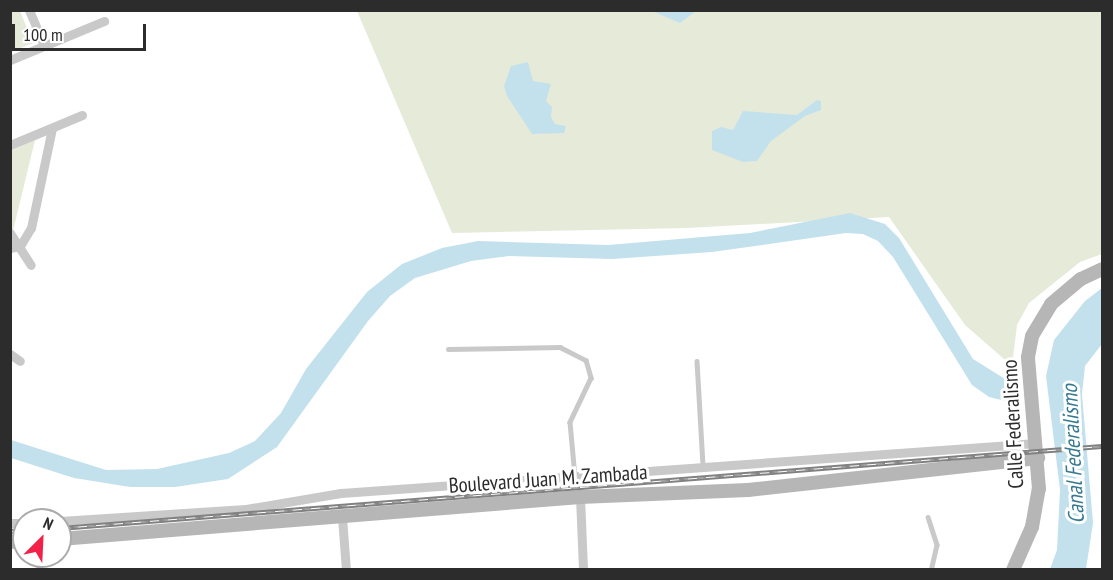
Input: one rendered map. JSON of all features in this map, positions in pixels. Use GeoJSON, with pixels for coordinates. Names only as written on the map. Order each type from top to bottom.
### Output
{"type":"FeatureCollection","features":[{"type":"Feature","properties":{"kind":"street"},"geometry":{"type":"LineString","coordinates":[[29,10],[44,46]]}},
{"type":"Feature","properties":{"kind":"street"},"geometry":{"type":"LineString","coordinates":[[10,60],[104,21]]}},
{"type":"Feature","properties":{"kind":"street"},"geometry":{"type":"LineString","coordinates":[[10,144],[82,115]]}},
{"type":"Feature","properties":{"kind":"street"},"geometry":{"type":"LineString","coordinates":[[15,247],[32,228],[52,128]]}},
{"type":"Feature","properties":{"kind":"street"},"geometry":{"type":"LineString","coordinates":[[10,233],[15,247],[31,265]]}},
{"type":"Feature","properties":{"kind":"street","name":"Calle Federalismo"},"geometry":{"type":"LineString","coordinates":[[1014,570],[1026,547],[1037,507],[1038,458],[1028,357],[1032,336],[1050,304],[1081,279],[1102,269]]}},
{"type":"Feature","properties":{"kind":"street"},"geometry":{"type":"LineString","coordinates":[[10,354],[20,360]]}},
{"type":"Feature","properties":{"kind":"street","name":"Boulevard Juan M. Zambada"},"geometry":{"type":"LineString","coordinates":[[72,520],[246,510],[341,493],[575,478],[703,466],[1036,443]]}},
{"type":"Feature","properties":{"kind":"street","name":"Boulevard Juan M. Zambada"},"geometry":{"type":"LineString","coordinates":[[72,538],[580,497],[748,490],[1038,458]]}},
{"type":"Feature","properties":{"kind":"street"},"geometry":{"type":"LineString","coordinates":[[580,497],[583,570]]}},
{"type":"Feature","properties":{"kind":"street"},"geometry":{"type":"LineString","coordinates":[[342,517],[346,570]]}},
{"type":"Feature","properties":{"kind":"lane"},"geometry":{"type":"LineString","coordinates":[[448,349],[560,347],[586,360],[591,378],[570,422],[575,478]]}},
{"type":"Feature","properties":{"kind":"lane"},"geometry":{"type":"LineString","coordinates":[[697,361],[703,466]]}},
{"type":"Feature","properties":{"kind":"lane"},"geometry":{"type":"LineString","coordinates":[[928,517],[937,545],[931,570]]}},
{"type":"Feature","properties":{"kind":"green space"},"geometry":{"type":"Polygon","coordinates":[[[11,10],[20,11],[33,43],[11,52],[11,10]]]}},
{"type":"Feature","properties":{"kind":"green space"},"geometry":{"type":"Polygon","coordinates":[[[357,11],[1102,11],[1102,254],[1080,262],[1029,303],[1017,325],[1012,366],[965,325],[889,217],[687,228],[452,233],[357,11]]]}},
{"type":"Feature","properties":{"kind":"green space"},"geometry":{"type":"Polygon","coordinates":[[[35,140],[12,235],[10,151],[35,140]]]}},
{"type":"Feature","properties":{"kind":"water"},"geometry":{"type":"Polygon","coordinates":[[[652,11],[696,11],[680,23],[652,11]]]}},
{"type":"Feature","properties":{"kind":"water"},"geometry":{"type":"Polygon","coordinates":[[[528,62],[533,81],[551,84],[546,101],[552,107],[551,117],[555,124],[566,126],[564,133],[532,134],[507,96],[504,86],[511,66],[528,62]]]}},
{"type":"Feature","properties":{"kind":"water"},"geometry":{"type":"Polygon","coordinates":[[[817,100],[821,101],[821,110],[805,116],[771,141],[757,161],[743,162],[712,150],[712,131],[721,127],[733,130],[743,111],[797,115],[817,100]]]}},
{"type":"Feature","properties":{"kind":"water"},"geometry":{"type":"Polygon","coordinates":[[[850,213],[885,224],[899,238],[973,359],[1018,387],[1018,404],[989,397],[972,385],[893,257],[878,241],[863,234],[846,233],[712,252],[612,259],[509,256],[471,261],[415,278],[390,296],[368,321],[277,447],[228,479],[175,487],[130,487],[74,478],[11,458],[11,440],[106,470],[157,469],[229,453],[255,441],[281,413],[306,369],[367,292],[402,264],[442,248],[478,241],[608,245],[750,233],[850,213]]]}},
{"type":"Feature","properties":{"kind":"water","name":"Canal Federalismo"},"geometry":{"type":"Polygon","coordinates":[[[1102,288],[1102,344],[1085,366],[1082,394],[1093,523],[1086,569],[1050,569],[1057,550],[1060,490],[1046,376],[1054,340],[1085,301],[1102,288]]]}},
{"type":"Feature","properties":{"kind":"railway"},"geometry":{"type":"LineString","coordinates":[[72,527],[1102,446]]}}]}
